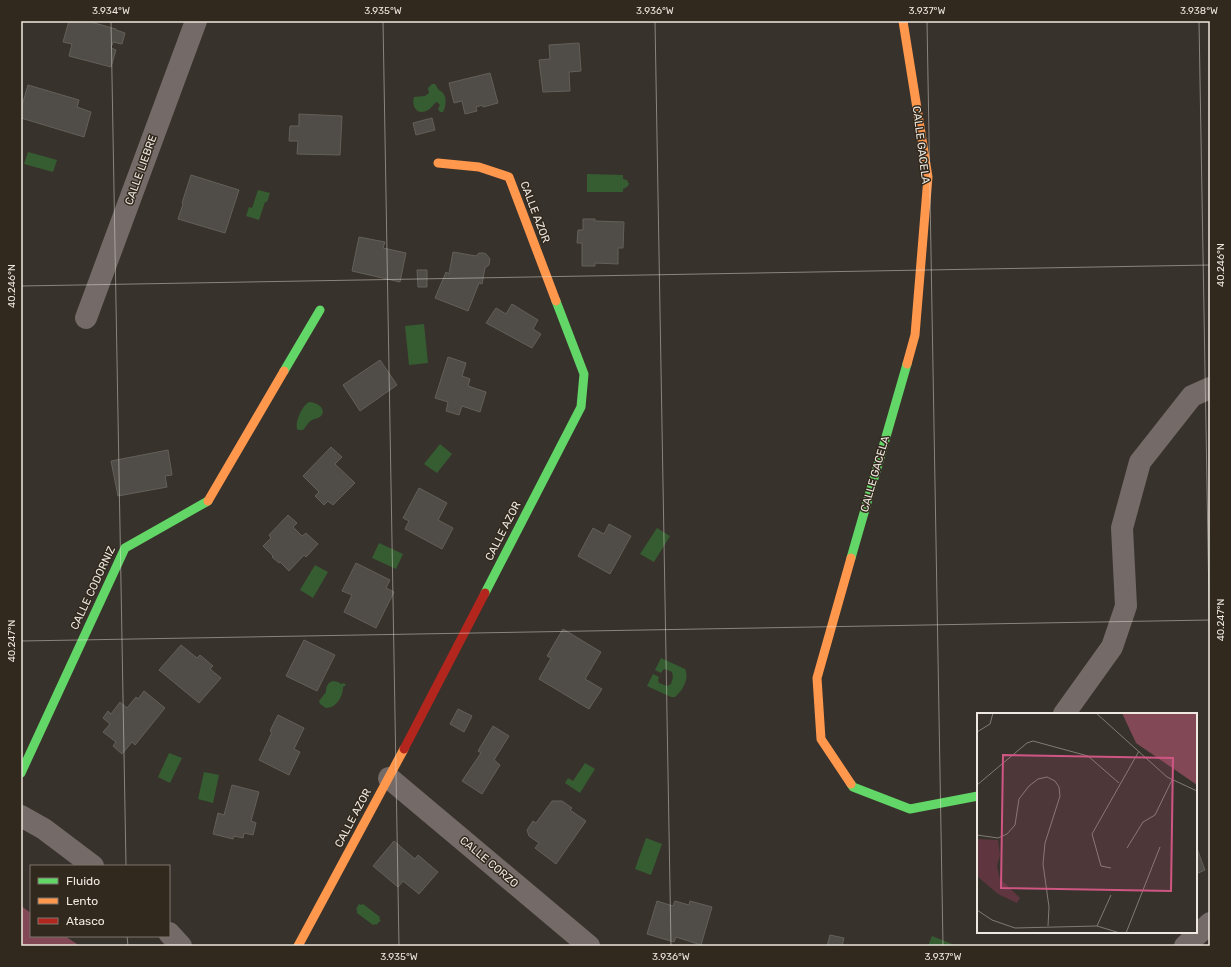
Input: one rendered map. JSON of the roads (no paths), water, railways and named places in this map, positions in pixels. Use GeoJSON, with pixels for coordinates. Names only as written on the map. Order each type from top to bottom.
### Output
{"type":"FeatureCollection","features":[{"type":"Feature","properties":{"kind":"street","name":"CALLE LIEBRE"},"geometry":{"type":"LineString","coordinates":[[86,318],[196,21]]}},
{"type":"Feature","properties":{"kind":"street","name":"CALLE GACELA"},"geometry":{"type":"LineString","coordinates":[[903,21],[928,177],[915,335],[817,678],[821,740],[853,787],[910,809],[977,796]]}},
{"type":"Feature","properties":{"kind":"street","name":"CALLE AZOR"},"geometry":{"type":"LineString","coordinates":[[298,946],[389,778],[581,407],[584,374],[509,176],[479,167],[438,163]]}},
{"type":"Feature","properties":{"kind":"street","name":"CALLE CODORNIZ"},"geometry":{"type":"LineString","coordinates":[[21,773],[125,548],[208,501],[320,310]]}},
{"type":"Feature","properties":{"kind":"street"},"geometry":{"type":"LineString","coordinates":[[1065,713],[1112,647],[1126,606],[1122,528],[1140,462],[1192,396],[1210,388]]}},
{"type":"Feature","properties":{"kind":"street","name":"CALLE CORZO"},"geometry":{"type":"LineString","coordinates":[[389,778],[588,946]]}},
{"type":"Feature","properties":{"kind":"street"},"geometry":{"type":"LineString","coordinates":[[21,816],[44,829],[92,865]]}},
{"type":"Feature","properties":{"kind":"street"},"geometry":{"type":"LineString","coordinates":[[1185,946],[1210,923]]}},
{"type":"Feature","properties":{"kind":"street"},"geometry":{"type":"LineString","coordinates":[[170,934],[181,946]]}}]}
